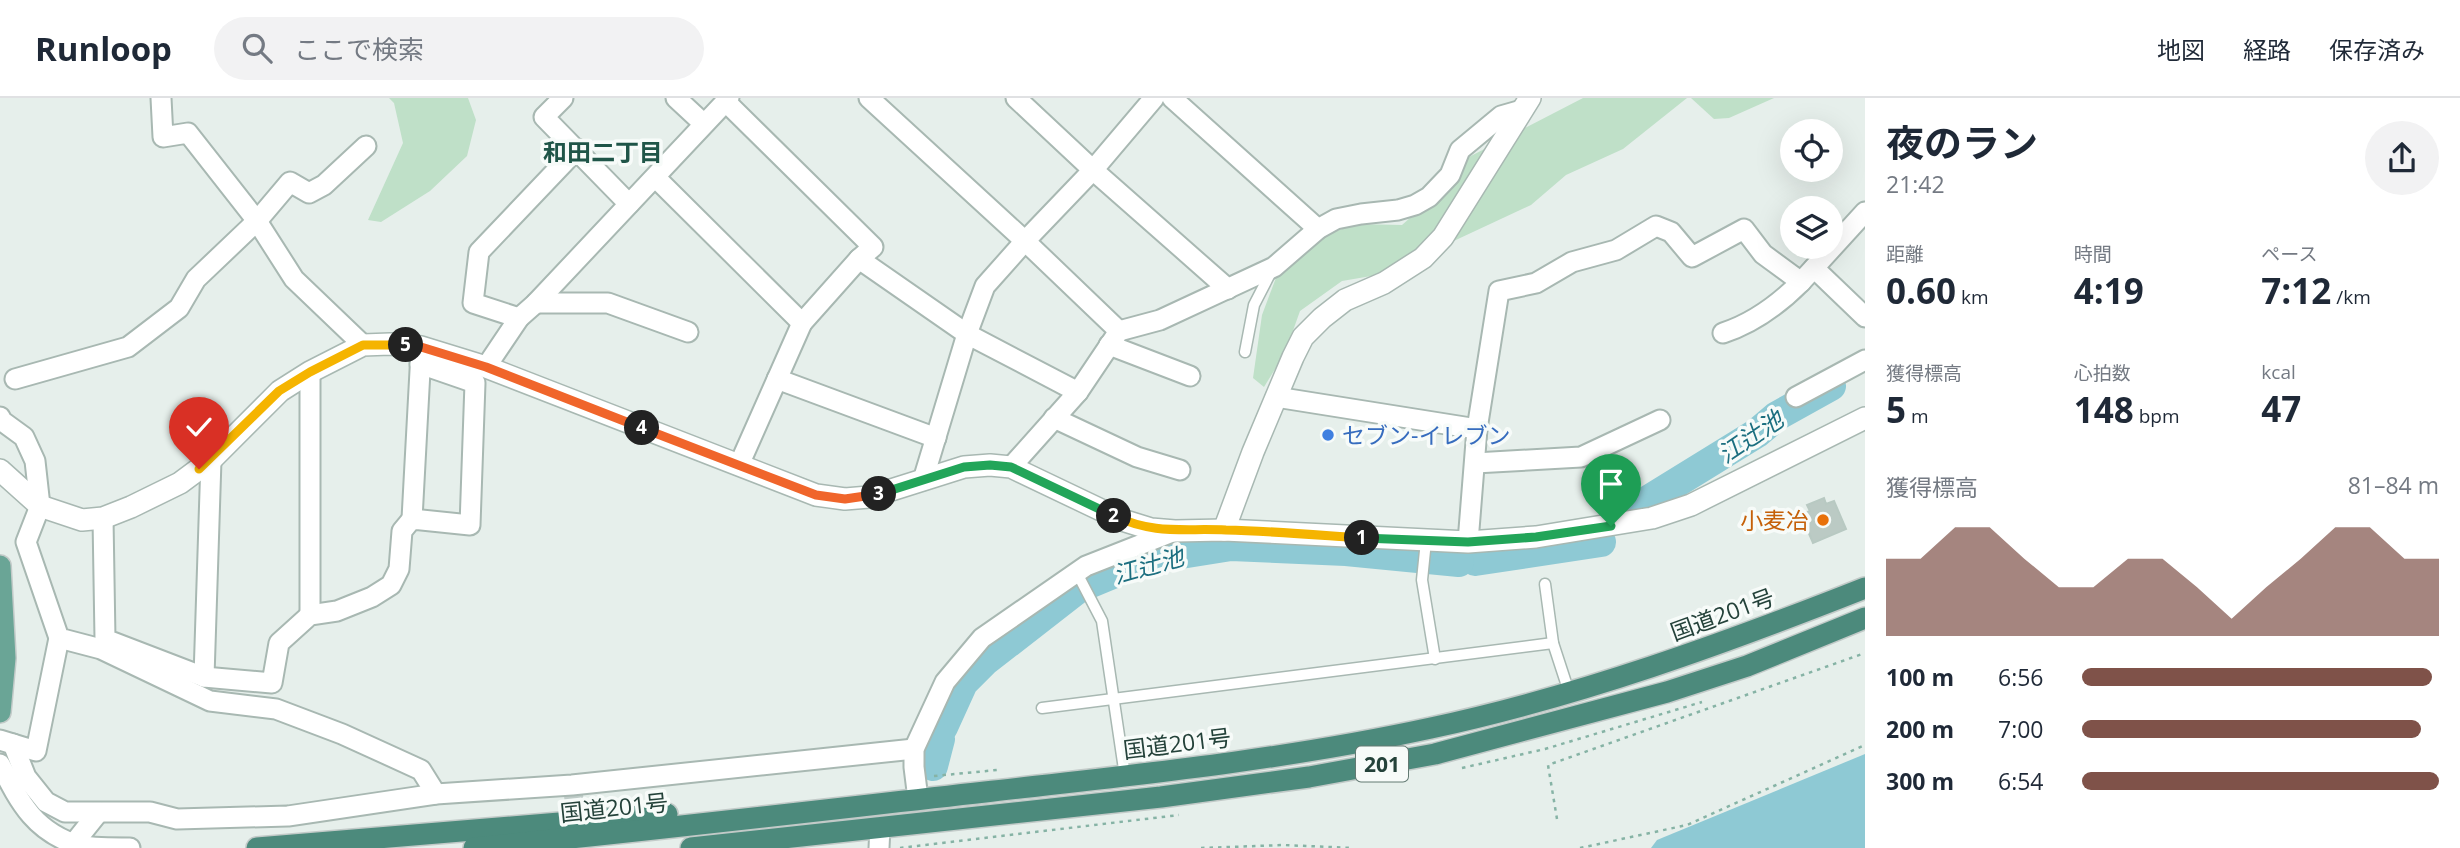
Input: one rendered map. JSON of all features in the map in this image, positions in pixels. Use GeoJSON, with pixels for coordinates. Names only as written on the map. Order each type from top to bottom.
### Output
{"type":"FeatureCollection","features":[{"type":"Feature","properties":{"kind":"highway","name":"国道201号"},"geometry":{"type":"LineString","coordinates":[[474,848],[1125,776],[1364,741],[1432,728],[1569,692],[1736,639],[1865,588]]}},
{"type":"Feature","properties":{"kind":"highway","name":"201"},"geometry":{"type":"LineString","coordinates":[[691,848],[800,835],[880,837],[1309,777],[1436,754],[1667,692],[1747,666],[1865,618]]}},
{"type":"Feature","properties":{"kind":"highway","name":"201"},"geometry":{"type":"LineString","coordinates":[[257,848],[716,810],[818,811]]}},
{"type":"Feature","properties":{"kind":"highway","name":"201"},"geometry":{"type":"LineString","coordinates":[[766,848],[800,835]]}},
{"type":"Feature","properties":{"kind":"main road"},"geometry":{"type":"LineString","coordinates":[[0,712],[5,658],[1,575]]}},
{"type":"Feature","properties":{"kind":"street"},"geometry":{"type":"LineString","coordinates":[[161,98],[163,137],[188,133],[257,221],[294,279],[363,345]]}},
{"type":"Feature","properties":{"kind":"street"},"geometry":{"type":"LineString","coordinates":[[563,98],[544,117],[629,204]]}},
{"type":"Feature","properties":{"kind":"street"},"geometry":{"type":"LineString","coordinates":[[676,98],[704,124]]}},
{"type":"Feature","properties":{"kind":"street"},"geometry":{"type":"LineString","coordinates":[[869,98],[1025,241],[1114,338],[1190,376]]}},
{"type":"Feature","properties":{"kind":"street"},"geometry":{"type":"LineString","coordinates":[[1016,98],[1227,289]]}},
{"type":"Feature","properties":{"kind":"street"},"geometry":{"type":"LineString","coordinates":[[923,480],[967,334],[985,286],[1093,170],[1154,98]]}},
{"type":"Feature","properties":{"kind":"street"},"geometry":{"type":"LineString","coordinates":[[1172,98],[1318,229]]}},
{"type":"Feature","properties":{"kind":"street"},"geometry":{"type":"LineString","coordinates":[[486,367],[519,318],[656,178],[727,100],[873,247],[802,323],[739,465]]}},
{"type":"Feature","properties":{"kind":"street"},"geometry":{"type":"LineString","coordinates":[[1011,467],[1078,391],[1114,338],[1160,320],[1273,267],[1318,229],[1336,219],[1398,211],[1415,205],[1429,197],[1450,176],[1460,150],[1501,116],[1526,104]]}},
{"type":"Feature","properties":{"kind":"street"},"geometry":{"type":"LineString","coordinates":[[1224,530],[1276,397],[1303,337],[1345,300],[1384,283],[1423,258],[1443,237],[1526,104]]}},
{"type":"Feature","properties":{"kind":"street"},"geometry":{"type":"LineString","coordinates":[[11,380],[128,347],[179,308],[196,279],[257,221],[289,182],[310,193],[324,186],[366,146]]}},
{"type":"Feature","properties":{"kind":"street"},"geometry":{"type":"LineString","coordinates":[[519,318],[473,303],[479,252],[577,149]]}},
{"type":"Feature","properties":{"kind":"street"},"geometry":{"type":"LineString","coordinates":[[656,178],[802,323]]}},
{"type":"Feature","properties":{"kind":"street"},"geometry":{"type":"LineString","coordinates":[[1723,334],[1743,327],[1778,305],[1865,212]]}},
{"type":"Feature","properties":{"kind":"street"},"geometry":{"type":"LineString","coordinates":[[1468,542],[1477,429],[1499,291],[1536,283],[1572,262],[1616,250],[1656,226],[1671,232],[1692,257],[1744,229],[1763,254],[1807,275],[1865,317]]}},
{"type":"Feature","properties":{"kind":"street"},"geometry":{"type":"LineString","coordinates":[[859,259],[967,334],[1078,391]]}},
{"type":"Feature","properties":{"kind":"street"},"geometry":{"type":"LineString","coordinates":[[536,303],[608,303],[688,332]]}},
{"type":"Feature","properties":{"kind":"street"},"geometry":{"type":"LineString","coordinates":[[0,470],[40,506],[82,520],[103,518],[180,483],[211,460],[279,391],[310,372],[363,345],[390,344],[475,383],[470,524],[412,519]]}},
{"type":"Feature","properties":{"kind":"street"},"geometry":{"type":"LineString","coordinates":[[421,356],[486,367],[816,495],[845,499],[869,497],[964,467],[1011,467],[1122,520],[1151,529],[1175,531],[1224,530],[1468,542],[1536,537],[1652,518],[1691,505],[1865,418]]}},
{"type":"Feature","properties":{"kind":"street"},"geometry":{"type":"LineString","coordinates":[[103,518],[105,639],[205,677],[272,683],[279,643],[310,615],[337,611],[372,597],[391,585],[399,569],[402,531],[412,519],[421,356]]}},
{"type":"Feature","properties":{"kind":"street"},"geometry":{"type":"LineString","coordinates":[[1796,397],[1865,360]]}},
{"type":"Feature","properties":{"kind":"street"},"geometry":{"type":"LineString","coordinates":[[310,372],[310,615]]}},
{"type":"Feature","properties":{"kind":"street"},"geometry":{"type":"LineString","coordinates":[[777,379],[936,438]]}},
{"type":"Feature","properties":{"kind":"street"},"geometry":{"type":"LineString","coordinates":[[1276,397],[1477,429]]}},
{"type":"Feature","properties":{"kind":"street"},"geometry":{"type":"LineString","coordinates":[[0,417],[24,437],[35,461],[40,506],[26,542],[59,638],[36,751],[7,742]]}},
{"type":"Feature","properties":{"kind":"street"},"geometry":{"type":"LineString","coordinates":[[1054,418],[1137,457],[1180,470]]}},
{"type":"Feature","properties":{"kind":"street"},"geometry":{"type":"LineString","coordinates":[[1475,463],[1581,457],[1660,420]]}},
{"type":"Feature","properties":{"kind":"street"},"geometry":{"type":"LineString","coordinates":[[205,677],[211,460]]}},
{"type":"Feature","properties":{"kind":"street"},"geometry":{"type":"LineString","coordinates":[[918,799],[914,749],[945,682],[982,638],[1086,566],[1175,531]]}},
{"type":"Feature","properties":{"kind":"street"},"geometry":{"type":"LineString","coordinates":[[59,638],[101,649],[210,701],[276,709],[342,734],[421,770],[436,794]]}},
{"type":"Feature","properties":{"kind":"street"},"geometry":{"type":"LineString","coordinates":[[7,742],[26,777],[46,802],[65,812],[150,812],[177,820],[288,816],[436,794],[572,785],[914,749]]}},
{"type":"Feature","properties":{"kind":"street"},"geometry":{"type":"LineString","coordinates":[[0,764],[15,794],[34,820],[83,847],[130,848]]}},
{"type":"Feature","properties":{"kind":"street"},"geometry":{"type":"LineString","coordinates":[[74,843],[98,813]]}},
{"type":"Feature","properties":{"kind":"lane"},"geometry":{"type":"LineString","coordinates":[[1245,352],[1254,305],[1273,267]]}},
{"type":"Feature","properties":{"kind":"lane"},"geometry":{"type":"LineString","coordinates":[[1426,541],[1422,580],[1435,659]]}},
{"type":"Feature","properties":{"kind":"lane"},"geometry":{"type":"LineString","coordinates":[[1077,573],[1102,621],[1125,776]]}},
{"type":"Feature","properties":{"kind":"lane"},"geometry":{"type":"LineString","coordinates":[[1545,584],[1553,643],[1569,692]]}},
{"type":"Feature","properties":{"kind":"lane"},"geometry":{"type":"LineString","coordinates":[[1042,708],[1553,643]]}},
{"type":"Feature","properties":{"kind":"path"},"geometry":{"type":"LineString","coordinates":[[1557,819],[1548,765],[1865,653]]}},
{"type":"Feature","properties":{"kind":"path"},"geometry":{"type":"LineString","coordinates":[[1580,848],[1687,825],[1865,745]]}},
{"type":"Feature","properties":{"kind":"path"},"geometry":{"type":"LineString","coordinates":[[915,776],[1005,769]]}},
{"type":"Feature","properties":{"kind":"path"},"geometry":{"type":"LineString","coordinates":[[1200,848],[1283,845],[1353,848]]}},
{"type":"Feature","properties":{"kind":"green space"},"geometry":{"type":"Polygon","coordinates":[[[389,98],[468,98],[476,120],[467,156],[430,191],[381,222],[368,220],[403,143],[394,103],[389,98]]]}},
{"type":"Feature","properties":{"kind":"green space"},"geometry":{"type":"Polygon","coordinates":[[[1583,98],[1687,98],[1623,149],[1566,175],[1531,205],[1383,274],[1342,281],[1300,311],[1285,353],[1264,387],[1253,378],[1262,315],[1277,275],[1312,240],[1356,224],[1402,225],[1438,193],[1467,158],[1583,98]]]}},
{"type":"Feature","properties":{"kind":"green space"},"geometry":{"type":"Polygon","coordinates":[[[1691,98],[1774,98],[1729,118],[1714,119],[1691,98]]]}},
{"type":"Feature","properties":{"kind":"water"},"geometry":{"type":"Polygon","coordinates":[[[1865,754],[1865,848],[1651,848],[1657,840],[1865,754]]]}},
{"type":"Feature","properties":{"kind":"building"},"geometry":{"type":"Polygon","coordinates":[[[1824,498],[1826,504],[1834,501],[1846,529],[1813,543],[1801,515],[1810,511],[1807,505],[1824,498]]]}},
{"type":"Feature","properties":{"kind":"waterway","name":"江辻池"},"geometry":{"type":"LineString","coordinates":[[1637,507],[1757,433],[1777,416],[1831,386]]}},
{"type":"Feature","properties":{"kind":"waterway","name":"江辻池"},"geometry":{"type":"LineString","coordinates":[[1475,561],[1601,542]]}},
{"type":"Feature","properties":{"kind":"waterway","name":"江辻池"},"geometry":{"type":"LineString","coordinates":[[943,727],[963,683],[985,661],[1079,588],[1162,557],[1231,546],[1346,551],[1459,562]]}},
{"type":"Feature","properties":{"kind":"waterway","name":"江辻池"},"geometry":{"type":"LineString","coordinates":[[933,766],[940,739]]}},
{"type":"Feature","properties":{"kind":"tunnel"},"geometry":{"type":"LineString","coordinates":[[572,785],[581,848]]}},
{"type":"Feature","properties":{"kind":"place","name":"セブン-イレブン"},"geometry":{"type":"Point","coordinates":[1328,435]}},
{"type":"Feature","properties":{"kind":"place","name":"小麦冶"},"geometry":{"type":"Point","coordinates":[1823,520]}},
{"type":"Feature","properties":{"kind":"district","name":"和田二丁目"},"geometry":{"type":"Point","coordinates":[603,151]}},
{"type":"Feature","properties":{"kind":"route"},"geometry":{"type":"LineString","coordinates":[[199,469],[279,391],[363,345],[390,344],[421,347],[486,367],[816,495],[845,499],[869,497],[964,467],[990,465],[1011,467],[1122,520],[1151,529],[1468,542],[1536,537],[1611,526]]}}]}
